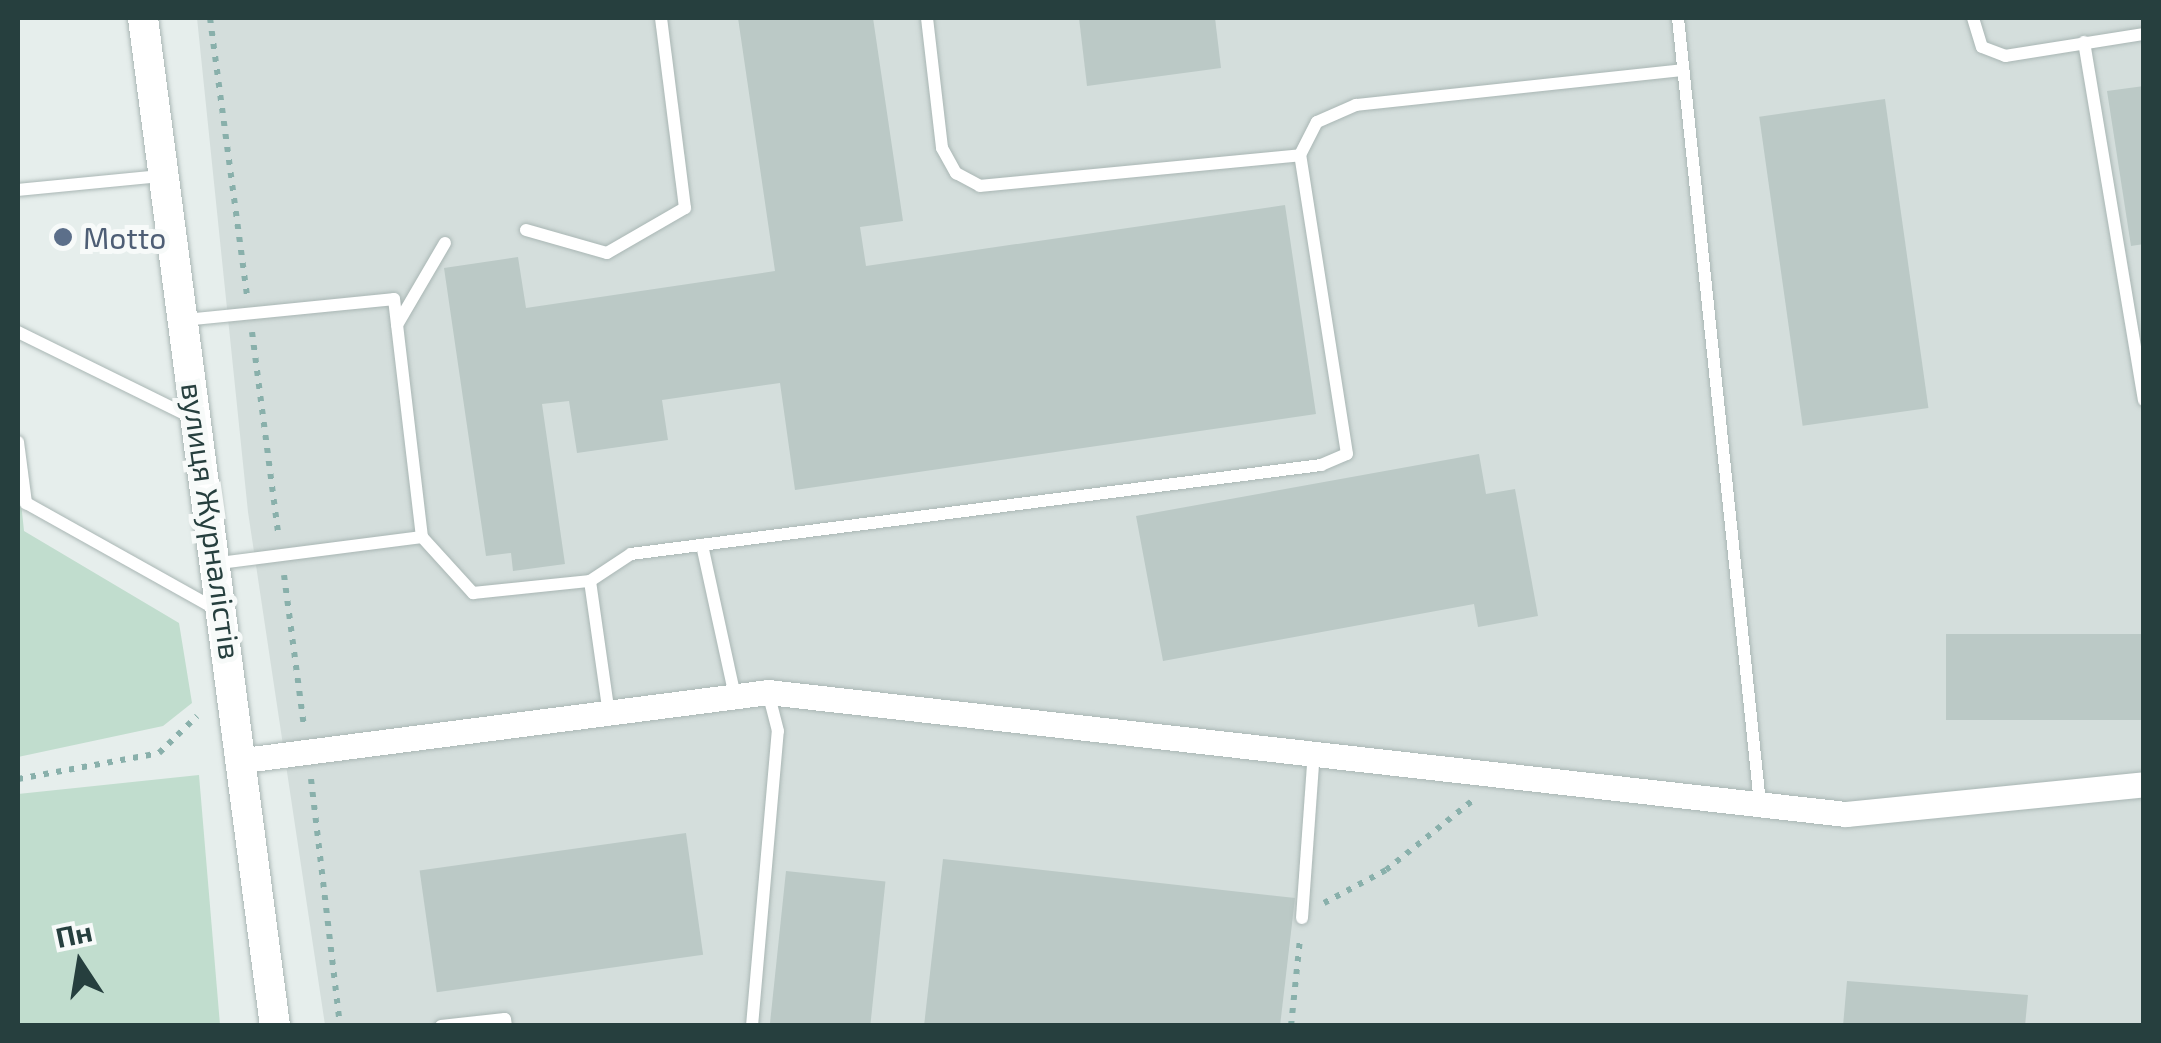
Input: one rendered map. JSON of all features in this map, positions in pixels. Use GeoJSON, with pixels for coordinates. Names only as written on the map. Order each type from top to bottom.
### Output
{"type":"FeatureCollection","features":[{"type":"Feature","properties":{"kind":"street","name":"вулиця Журналістів"},"geometry":{"type":"LineString","coordinates":[[143,18],[244,760],[276,1026]]}},
{"type":"Feature","properties":{"kind":"street"},"geometry":{"type":"LineString","coordinates":[[244,760],[768,692],[1846,814],[2144,784]]}},
{"type":"Feature","properties":{"kind":"lane"},"geometry":{"type":"LineString","coordinates":[[526,230],[606,253],[685,208],[661,18]]}},
{"type":"Feature","properties":{"kind":"lane"},"geometry":{"type":"LineString","coordinates":[[927,18],[942,148],[956,173],[980,186],[1300,155]]}},
{"type":"Feature","properties":{"kind":"lane"},"geometry":{"type":"LineString","coordinates":[[1678,18],[1760,804]]}},
{"type":"Feature","properties":{"kind":"lane"},"geometry":{"type":"LineString","coordinates":[[1973,18],[1982,48],[2005,56],[2144,34]]}},
{"type":"Feature","properties":{"kind":"lane"},"geometry":{"type":"LineString","coordinates":[[2084,42],[2144,400]]}},
{"type":"Feature","properties":{"kind":"lane"},"geometry":{"type":"LineString","coordinates":[[184,320],[394,299],[422,537],[473,594],[590,580],[631,554],[1321,465],[1347,454],[1300,155],[1317,122],[1356,105],[1684,70]]}},
{"type":"Feature","properties":{"kind":"lane"},"geometry":{"type":"LineString","coordinates":[[18,190],[165,176]]}},
{"type":"Feature","properties":{"kind":"lane"},"geometry":{"type":"LineString","coordinates":[[397,326],[444,243]]}},
{"type":"Feature","properties":{"kind":"lane"},"geometry":{"type":"LineString","coordinates":[[18,332],[198,421]]}},
{"type":"Feature","properties":{"kind":"lane"},"geometry":{"type":"LineString","coordinates":[[18,442],[26,503],[224,614]]}},
{"type":"Feature","properties":{"kind":"lane"},"geometry":{"type":"LineString","coordinates":[[218,563],[422,537]]}},
{"type":"Feature","properties":{"kind":"lane"},"geometry":{"type":"LineString","coordinates":[[702,545],[735,696]]}},
{"type":"Feature","properties":{"kind":"lane"},"geometry":{"type":"LineString","coordinates":[[590,580],[610,714]]}},
{"type":"Feature","properties":{"kind":"lane"},"geometry":{"type":"LineString","coordinates":[[752,1026],[778,732],[768,692]]}},
{"type":"Feature","properties":{"kind":"lane"},"geometry":{"type":"LineString","coordinates":[[1302,918],[1314,752]]}},
{"type":"Feature","properties":{"kind":"lane"},"geometry":{"type":"LineString","coordinates":[[441,1026],[505,1018],[506,1026]]}},
{"type":"Feature","properties":{"kind":"path"},"geometry":{"type":"LineString","coordinates":[[210,18],[308,752],[340,1026]]}},
{"type":"Feature","properties":{"kind":"path"},"geometry":{"type":"LineString","coordinates":[[18,779],[159,753],[196,716]]}},
{"type":"Feature","properties":{"kind":"path"},"geometry":{"type":"LineString","coordinates":[[1291,1026],[1302,918],[1386,870],[1505,774]]}},
{"type":"Feature","properties":{"kind":"shaded area"},"geometry":{"type":"Polygon","coordinates":[[[197,18],[2143,18],[2143,1025],[325,1025],[248,512],[197,18]]]}},
{"type":"Feature","properties":{"kind":"green space"},"geometry":{"type":"Polygon","coordinates":[[[18,473],[24,531],[179,623],[192,703],[163,726],[18,757],[18,473]]]}},
{"type":"Feature","properties":{"kind":"green space"},"geometry":{"type":"Polygon","coordinates":[[[199,775],[220,1025],[18,1025],[18,794],[199,775]]]}},
{"type":"Feature","properties":{"kind":"building"},"geometry":{"type":"Polygon","coordinates":[[[738,18],[873,18],[903,221],[860,227],[866,266],[1285,205],[1316,414],[795,490],[780,383],[662,400],[668,440],[577,453],[569,401],[542,404],[565,564],[513,571],[511,553],[486,556],[444,268],[518,257],[526,308],[775,271],[738,18]]]}},
{"type":"Feature","properties":{"kind":"building"},"geometry":{"type":"Polygon","coordinates":[[[1079,18],[1215,18],[1221,68],[1087,86],[1079,18]]]}},
{"type":"Feature","properties":{"kind":"building"},"geometry":{"type":"Polygon","coordinates":[[[2144,86],[2144,244],[2131,246],[2107,91],[2144,86]]]}},
{"type":"Feature","properties":{"kind":"building"},"geometry":{"type":"Polygon","coordinates":[[[1885,99],[1928,408],[1803,426],[1759,117],[1885,99]]]}},
{"type":"Feature","properties":{"kind":"building"},"geometry":{"type":"Polygon","coordinates":[[[1479,454],[1486,494],[1515,489],[1538,616],[1478,627],[1474,604],[1163,661],[1136,516],[1479,454]]]}},
{"type":"Feature","properties":{"kind":"building"},"geometry":{"type":"Polygon","coordinates":[[[1946,634],[2144,634],[2144,720],[1946,720],[1946,634]]]}},
{"type":"Feature","properties":{"kind":"building"},"geometry":{"type":"Polygon","coordinates":[[[686,833],[703,955],[437,992],[420,870],[686,833]]]}},
{"type":"Feature","properties":{"kind":"building"},"geometry":{"type":"Polygon","coordinates":[[[943,859],[1295,898],[1280,1026],[924,1026],[943,859]]]}},
{"type":"Feature","properties":{"kind":"building"},"geometry":{"type":"Polygon","coordinates":[[[786,871],[885,881],[870,1026],[770,1026],[786,871]]]}},
{"type":"Feature","properties":{"kind":"building"},"geometry":{"type":"Polygon","coordinates":[[[1847,981],[2028,995],[2025,1026],[1843,1026],[1847,981]]]}},
{"type":"Feature","properties":{"kind":"place","name":"Motto"},"geometry":{"type":"Point","coordinates":[63,237]}}]}
